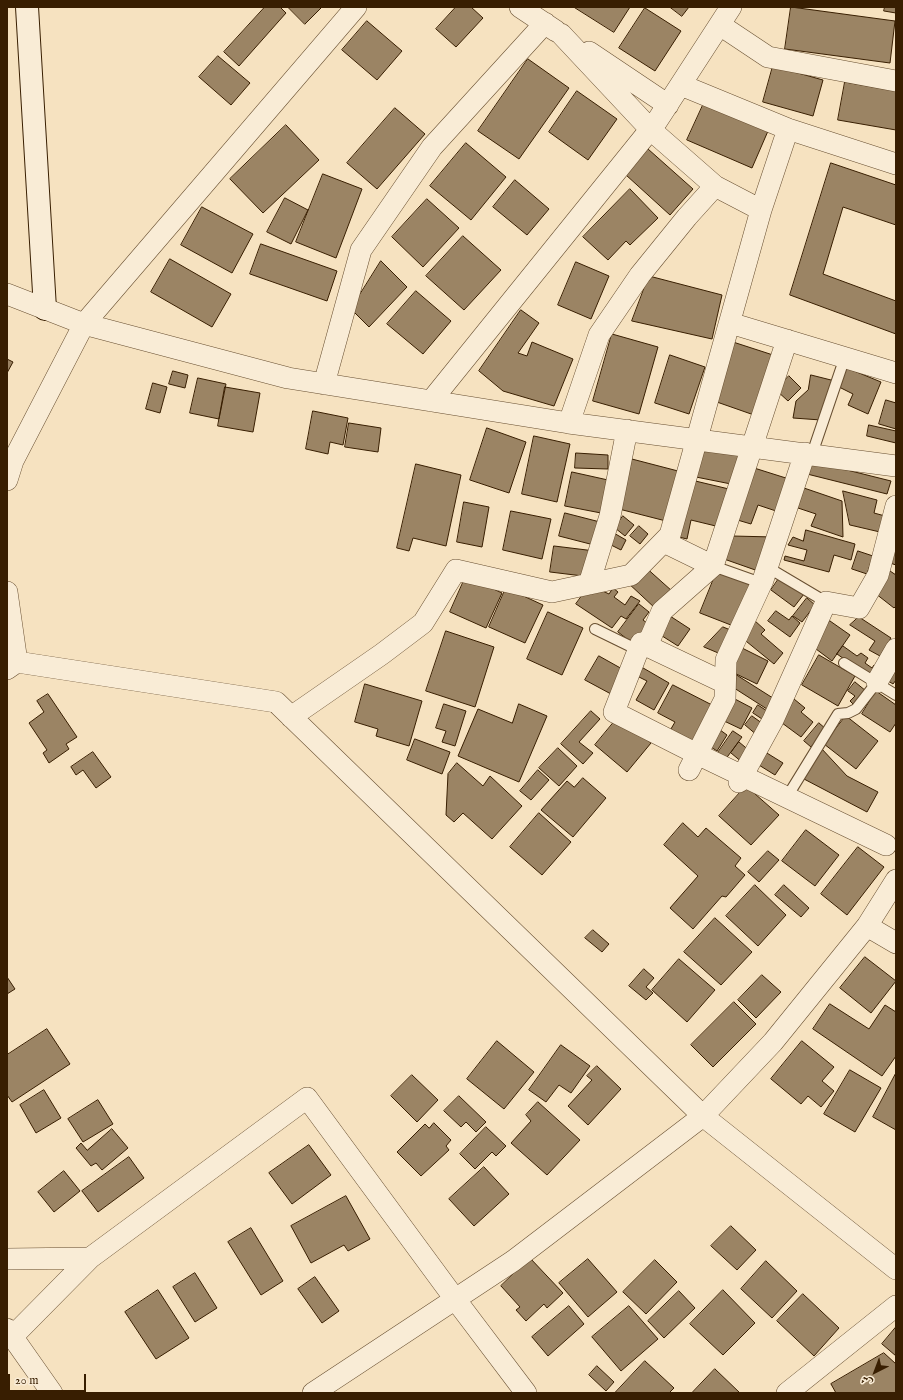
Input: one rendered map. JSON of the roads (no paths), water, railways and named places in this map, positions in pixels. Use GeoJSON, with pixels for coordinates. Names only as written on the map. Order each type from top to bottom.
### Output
{"type":"FeatureCollection","features":[{"type":"Feature","properties":{"kind":"street"},"geometry":{"type":"LineString","coordinates":[[27,7],[46,309]]}},
{"type":"Feature","properties":{"kind":"street"},"geometry":{"type":"LineString","coordinates":[[7,480],[13,461],[84,324],[356,7]]}},
{"type":"Feature","properties":{"kind":"street"},"geometry":{"type":"LineString","coordinates":[[520,7],[668,105]]}},
{"type":"Feature","properties":{"kind":"street"},"geometry":{"type":"LineString","coordinates":[[430,401],[651,130],[732,7]]}},
{"type":"Feature","properties":{"kind":"street"},"geometry":{"type":"LineString","coordinates":[[720,25],[768,57],[896,81]]}},
{"type":"Feature","properties":{"kind":"street"},"geometry":{"type":"LineString","coordinates":[[324,384],[361,250],[432,147],[553,28]]}},
{"type":"Feature","properties":{"kind":"street"},"geometry":{"type":"LineString","coordinates":[[553,28],[651,130],[715,186],[761,210]]}},
{"type":"Feature","properties":{"kind":"street"},"geometry":{"type":"LineString","coordinates":[[681,85],[788,129],[896,164]]}},
{"type":"Feature","properties":{"kind":"street"},"geometry":{"type":"LineString","coordinates":[[291,717],[382,654],[423,623],[456,570],[552,592],[631,575],[670,535],[761,210],[788,129]]}},
{"type":"Feature","properties":{"kind":"street"},"geometry":{"type":"LineString","coordinates":[[569,423],[599,335],[640,274],[687,217],[715,186]]}},
{"type":"Feature","properties":{"kind":"street"},"geometry":{"type":"LineString","coordinates":[[7,294],[84,324],[288,378],[569,423],[896,466]]}},
{"type":"Feature","properties":{"kind":"street"},"geometry":{"type":"LineString","coordinates":[[730,323],[896,373]]}},
{"type":"Feature","properties":{"kind":"street"},"geometry":{"type":"LineString","coordinates":[[787,340],[751,446],[713,566],[662,611],[642,648],[614,712],[693,762],[787,797],[893,842]]}},
{"type":"Feature","properties":{"kind":"street"},"geometry":{"type":"LineString","coordinates":[[589,584],[610,516],[627,430]]}},
{"type":"Feature","properties":{"kind":"street"},"geometry":{"type":"LineString","coordinates":[[693,762],[725,699],[726,660],[764,575],[808,454]]}},
{"type":"Feature","properties":{"kind":"street"},"geometry":{"type":"LineString","coordinates":[[741,779],[774,720],[826,602],[859,608],[878,575],[896,506]]}},
{"type":"Feature","properties":{"kind":"street"},"geometry":{"type":"LineString","coordinates":[[664,542],[713,566]]}},
{"type":"Feature","properties":{"kind":"street"},"geometry":{"type":"LineString","coordinates":[[7,592],[12,665],[276,702],[703,1116],[896,1269]]}},
{"type":"Feature","properties":{"kind":"street"},"geometry":{"type":"LineString","coordinates":[[642,648],[725,683]]}},
{"type":"Feature","properties":{"kind":"street"},"geometry":{"type":"LineString","coordinates":[[877,682],[896,649]]}},
{"type":"Feature","properties":{"kind":"street"},"geometry":{"type":"LineString","coordinates":[[313,1393],[513,1261],[703,1116],[773,1042],[867,926],[896,880]]}},
{"type":"Feature","properties":{"kind":"street"},"geometry":{"type":"LineString","coordinates":[[867,926],[896,943]]}},
{"type":"Feature","properties":{"kind":"street"},"geometry":{"type":"LineString","coordinates":[[52,1393],[10,1333],[90,1258],[307,1098],[526,1393]]}},
{"type":"Feature","properties":{"kind":"street"},"geometry":{"type":"LineString","coordinates":[[7,1260],[90,1258]]}},
{"type":"Feature","properties":{"kind":"street"},"geometry":{"type":"LineString","coordinates":[[789,1392],[896,1306]]}},
{"type":"Feature","properties":{"kind":"lane"},"geometry":{"type":"LineString","coordinates":[[808,454],[845,358]]}},
{"type":"Feature","properties":{"kind":"lane"},"geometry":{"type":"LineString","coordinates":[[713,566],[764,575],[826,602]]}},
{"type":"Feature","properties":{"kind":"lane"},"geometry":{"type":"LineString","coordinates":[[595,629],[642,648]]}},
{"type":"Feature","properties":{"kind":"lane"},"geometry":{"type":"LineString","coordinates":[[844,663],[896,695]]}},
{"type":"Feature","properties":{"kind":"lane"},"geometry":{"type":"LineString","coordinates":[[787,797],[838,714],[848,713],[856,709],[877,682]]}}]}
